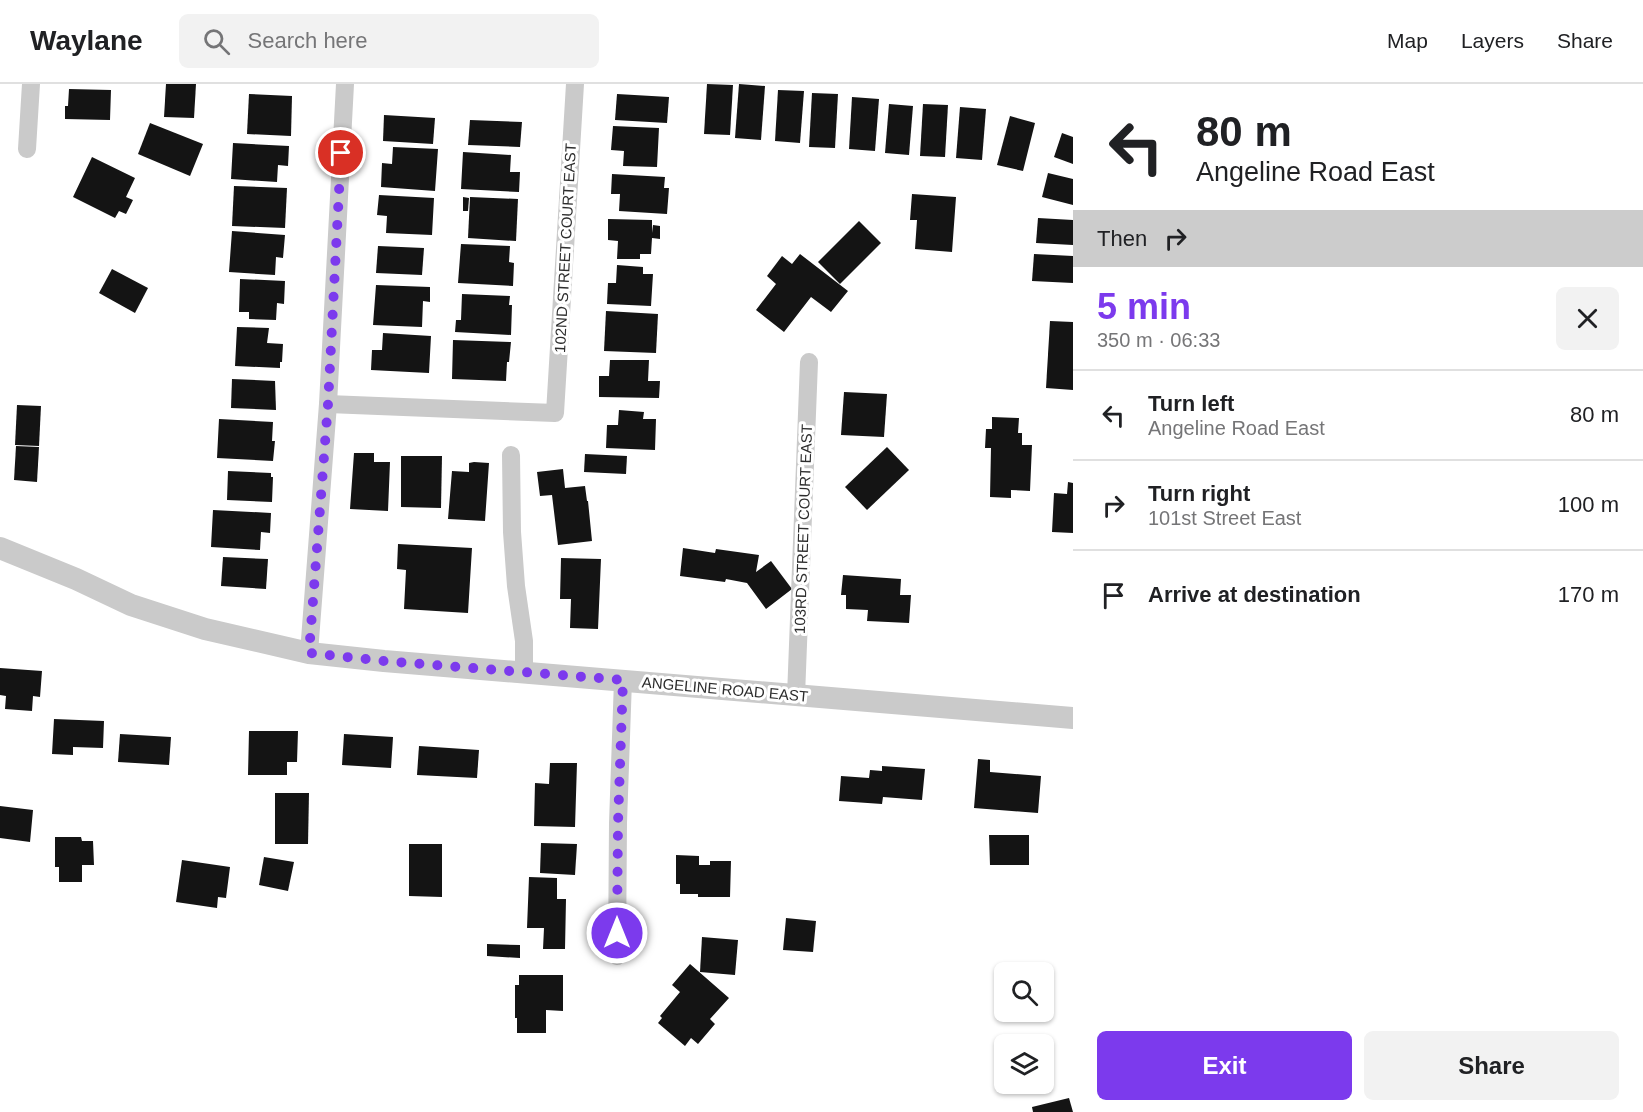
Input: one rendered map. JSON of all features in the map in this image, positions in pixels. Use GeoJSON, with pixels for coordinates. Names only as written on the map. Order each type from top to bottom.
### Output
{"type":"FeatureCollection","features":[{"type":"Feature","properties":{"kind":"street"},"geometry":{"type":"LineString","coordinates":[[27,149],[31,84]]}},
{"type":"Feature","properties":{"kind":"street"},"geometry":{"type":"LineString","coordinates":[[309,653],[328,404],[345,84]]}},
{"type":"Feature","properties":{"kind":"street","name":"102ND STREET COURT EAST"},"geometry":{"type":"LineString","coordinates":[[328,404],[555,413],[575,84]]}},
{"type":"Feature","properties":{"kind":"street","name":"103RD STREET COURT EAST"},"geometry":{"type":"LineString","coordinates":[[796,696],[809,362]]}},
{"type":"Feature","properties":{"kind":"street"},"geometry":{"type":"LineString","coordinates":[[511,455],[512,532],[516,586],[524,641],[524,673]]}},
{"type":"Feature","properties":{"kind":"street","name":"ANGELINE ROAD EAST"},"geometry":{"type":"LineString","coordinates":[[0,548],[76,579],[131,605],[205,629],[309,653],[1073,718]]}},
{"type":"Feature","properties":{"kind":"street"},"geometry":{"type":"LineString","coordinates":[[617,956],[618,823],[623,680]]}},
{"type":"Feature","properties":{"kind":"building"},"geometry":{"type":"Polygon","coordinates":[[[166,84],[196,84],[194,118],[164,117],[166,84]]]}},
{"type":"Feature","properties":{"kind":"building"},"geometry":{"type":"Polygon","coordinates":[[[707,84],[733,85],[730,135],[704,134],[707,84]]]}},
{"type":"Feature","properties":{"kind":"building"},"geometry":{"type":"Polygon","coordinates":[[[739,84],[765,86],[761,140],[735,138],[739,84]]]}},
{"type":"Feature","properties":{"kind":"building"},"geometry":{"type":"Polygon","coordinates":[[[69,89],[111,90],[110,120],[65,119],[69,89]]]}},
{"type":"Feature","properties":{"kind":"building"},"geometry":{"type":"Polygon","coordinates":[[[778,90],[804,91],[800,143],[775,141],[778,90]]]}},
{"type":"Feature","properties":{"kind":"building"},"geometry":{"type":"Polygon","coordinates":[[[812,93],[838,94],[835,148],[809,147],[812,93]]]}},
{"type":"Feature","properties":{"kind":"building"},"geometry":{"type":"Polygon","coordinates":[[[249,94],[292,96],[291,136],[247,134],[249,94]]]}},
{"type":"Feature","properties":{"kind":"building"},"geometry":{"type":"Polygon","coordinates":[[[617,94],[669,97],[667,123],[615,120],[617,94]]]}},
{"type":"Feature","properties":{"kind":"building"},"geometry":{"type":"Polygon","coordinates":[[[852,97],[879,99],[875,151],[849,149],[852,97]]]}},
{"type":"Feature","properties":{"kind":"building"},"geometry":{"type":"Polygon","coordinates":[[[889,104],[913,106],[909,155],[885,153],[889,104]]]}},
{"type":"Feature","properties":{"kind":"building"},"geometry":{"type":"Polygon","coordinates":[[[923,104],[948,105],[945,157],[920,156],[923,104]]]}},
{"type":"Feature","properties":{"kind":"building"},"geometry":{"type":"Polygon","coordinates":[[[960,107],[986,109],[982,160],[956,158],[960,107]]]}},
{"type":"Feature","properties":{"kind":"building"},"geometry":{"type":"Polygon","coordinates":[[[384,115],[435,118],[433,144],[383,141],[384,115]]]}},
{"type":"Feature","properties":{"kind":"building"},"geometry":{"type":"Polygon","coordinates":[[[1010,116],[1035,123],[1023,171],[997,165],[1010,116]]]}},
{"type":"Feature","properties":{"kind":"building"},"geometry":{"type":"Polygon","coordinates":[[[470,120],[522,122],[520,147],[468,145],[470,120]]]}},
{"type":"Feature","properties":{"kind":"building"},"geometry":{"type":"Polygon","coordinates":[[[150,123],[203,144],[190,176],[138,154],[150,123]]]}},
{"type":"Feature","properties":{"kind":"building"},"geometry":{"type":"Polygon","coordinates":[[[613,126],[659,128],[657,167],[623,166],[624,151],[611,150],[613,126]]]}},
{"type":"Feature","properties":{"kind":"building"},"geometry":{"type":"Polygon","coordinates":[[[1062,133],[1073,137],[1073,164],[1054,157],[1062,133]]]}},
{"type":"Feature","properties":{"kind":"building"},"geometry":{"type":"Polygon","coordinates":[[[233,143],[289,146],[288,166],[278,165],[277,182],[231,179],[233,143]]]}},
{"type":"Feature","properties":{"kind":"building"},"geometry":{"type":"Polygon","coordinates":[[[393,147],[438,149],[435,191],[381,187],[382,163],[392,164],[393,147]]]}},
{"type":"Feature","properties":{"kind":"building"},"geometry":{"type":"Polygon","coordinates":[[[463,152],[511,155],[510,172],[520,172],[519,192],[461,189],[463,152]]]}},
{"type":"Feature","properties":{"kind":"building"},"geometry":{"type":"Polygon","coordinates":[[[92,157],[135,178],[126,197],[133,200],[126,214],[119,211],[115,218],[73,197],[92,157]]]}},
{"type":"Feature","properties":{"kind":"building"},"geometry":{"type":"Polygon","coordinates":[[[1048,173],[1073,179],[1073,205],[1042,197],[1048,173]]]}},
{"type":"Feature","properties":{"kind":"building"},"geometry":{"type":"Polygon","coordinates":[[[612,174],[665,177],[664,188],[669,188],[667,214],[619,211],[620,194],[611,194],[612,174]]]}},
{"type":"Feature","properties":{"kind":"building"},"geometry":{"type":"Polygon","coordinates":[[[234,186],[287,188],[285,228],[232,226],[234,186]]]}},
{"type":"Feature","properties":{"kind":"building"},"geometry":{"type":"Polygon","coordinates":[[[912,194],[956,197],[952,252],[915,249],[917,220],[910,220],[912,194]]]}},
{"type":"Feature","properties":{"kind":"building"},"geometry":{"type":"Polygon","coordinates":[[[379,195],[434,198],[432,235],[386,233],[387,216],[377,215],[379,195]]]}},
{"type":"Feature","properties":{"kind":"building"},"geometry":{"type":"Polygon","coordinates":[[[463,197],[469,198],[468,211],[463,211],[463,197]]]}},
{"type":"Feature","properties":{"kind":"building"},"geometry":{"type":"Polygon","coordinates":[[[470,197],[518,199],[516,241],[468,238],[470,197]]]}},
{"type":"Feature","properties":{"kind":"building"},"geometry":{"type":"Polygon","coordinates":[[[1038,218],[1073,220],[1073,245],[1036,243],[1038,218]]]}},
{"type":"Feature","properties":{"kind":"building"},"geometry":{"type":"Polygon","coordinates":[[[608,219],[652,220],[652,233],[653,225],[660,226],[660,239],[652,238],[651,254],[640,254],[640,259],[617,259],[618,241],[608,240],[608,219]]]}},
{"type":"Feature","properties":{"kind":"building"},"geometry":{"type":"Polygon","coordinates":[[[859,221],[881,243],[840,284],[818,262],[859,221]]]}},
{"type":"Feature","properties":{"kind":"building"},"geometry":{"type":"Polygon","coordinates":[[[232,231],[285,235],[283,258],[276,257],[275,275],[229,272],[232,231]]]}},
{"type":"Feature","properties":{"kind":"building"},"geometry":{"type":"Polygon","coordinates":[[[461,244],[510,246],[509,262],[514,263],[513,286],[458,283],[461,244]]]}},
{"type":"Feature","properties":{"kind":"building"},"geometry":{"type":"Polygon","coordinates":[[[378,246],[424,248],[422,275],[376,273],[378,246]]]}},
{"type":"Feature","properties":{"kind":"building"},"geometry":{"type":"Polygon","coordinates":[[[800,254],[848,291],[831,312],[811,297],[784,332],[756,310],[776,284],[767,276],[782,256],[792,264],[800,254]]]}},
{"type":"Feature","properties":{"kind":"building"},"geometry":{"type":"Polygon","coordinates":[[[1034,254],[1073,256],[1073,283],[1032,281],[1034,254]]]}},
{"type":"Feature","properties":{"kind":"building"},"geometry":{"type":"Polygon","coordinates":[[[617,265],[643,267],[643,274],[653,274],[651,306],[607,304],[608,283],[616,283],[617,265]]]}},
{"type":"Feature","properties":{"kind":"building"},"geometry":{"type":"Polygon","coordinates":[[[112,269],[148,288],[135,313],[99,293],[112,269]]]}},
{"type":"Feature","properties":{"kind":"building"},"geometry":{"type":"Polygon","coordinates":[[[240,279],[285,281],[284,304],[277,303],[276,320],[249,319],[249,312],[239,312],[240,279]]]}},
{"type":"Feature","properties":{"kind":"building"},"geometry":{"type":"Polygon","coordinates":[[[376,285],[430,287],[430,302],[423,301],[422,327],[373,325],[376,285]]]}},
{"type":"Feature","properties":{"kind":"building"},"geometry":{"type":"Polygon","coordinates":[[[462,294],[510,296],[511,335],[455,332],[456,320],[461,320],[462,294]]]}},
{"type":"Feature","properties":{"kind":"building"},"geometry":{"type":"Polygon","coordinates":[[[606,311],[658,314],[656,353],[604,351],[606,311]]]}},
{"type":"Feature","properties":{"kind":"building"},"geometry":{"type":"Polygon","coordinates":[[[1050,321],[1073,322],[1073,390],[1046,388],[1050,321]]]}},
{"type":"Feature","properties":{"kind":"building"},"geometry":{"type":"Polygon","coordinates":[[[237,327],[269,328],[267,343],[283,344],[280,368],[235,366],[237,327]]]}},
{"type":"Feature","properties":{"kind":"building"},"geometry":{"type":"Polygon","coordinates":[[[383,333],[431,336],[429,373],[371,370],[372,350],[382,350],[383,333]]]}},
{"type":"Feature","properties":{"kind":"building"},"geometry":{"type":"Polygon","coordinates":[[[453,340],[511,342],[506,381],[452,379],[453,340]]]}},
{"type":"Feature","properties":{"kind":"building"},"geometry":{"type":"Polygon","coordinates":[[[610,360],[649,360],[648,381],[660,381],[659,398],[599,397],[599,376],[609,376],[610,360]]]}},
{"type":"Feature","properties":{"kind":"building"},"geometry":{"type":"Polygon","coordinates":[[[232,379],[275,381],[276,410],[231,408],[232,379]]]}},
{"type":"Feature","properties":{"kind":"building"},"geometry":{"type":"Polygon","coordinates":[[[844,392],[887,394],[884,437],[841,435],[844,392]]]}},
{"type":"Feature","properties":{"kind":"building"},"geometry":{"type":"Polygon","coordinates":[[[17,405],[41,406],[39,446],[15,445],[17,405]]]}},
{"type":"Feature","properties":{"kind":"building"},"geometry":{"type":"Polygon","coordinates":[[[619,410],[644,412],[643,419],[656,419],[655,450],[606,448],[607,425],[618,425],[619,410]]]}},
{"type":"Feature","properties":{"kind":"building"},"geometry":{"type":"Polygon","coordinates":[[[992,417],[1019,418],[1018,433],[1022,433],[1022,445],[1032,445],[1030,491],[1011,490],[1011,498],[990,497],[991,448],[985,448],[986,429],[992,429],[992,417]]]}},
{"type":"Feature","properties":{"kind":"building"},"geometry":{"type":"Polygon","coordinates":[[[219,419],[273,422],[272,441],[275,441],[273,461],[217,458],[219,419]]]}},
{"type":"Feature","properties":{"kind":"building"},"geometry":{"type":"Polygon","coordinates":[[[16,446],[39,447],[37,482],[14,480],[16,446]]]}},
{"type":"Feature","properties":{"kind":"building"},"geometry":{"type":"Polygon","coordinates":[[[887,447],[909,470],[867,510],[845,487],[887,447]]]}},
{"type":"Feature","properties":{"kind":"building"},"geometry":{"type":"Polygon","coordinates":[[[354,453],[374,453],[374,462],[390,462],[388,511],[350,509],[354,453]]]}},
{"type":"Feature","properties":{"kind":"building"},"geometry":{"type":"Polygon","coordinates":[[[585,454],[627,456],[626,474],[584,472],[585,454]]]}},
{"type":"Feature","properties":{"kind":"building"},"geometry":{"type":"Polygon","coordinates":[[[401,456],[442,456],[441,508],[401,507],[401,456]]]}},
{"type":"Feature","properties":{"kind":"building"},"geometry":{"type":"Polygon","coordinates":[[[469,463],[489,463],[485,521],[448,519],[452,471],[469,472],[469,463]]]}},
{"type":"Feature","properties":{"kind":"building"},"geometry":{"type":"Polygon","coordinates":[[[563,469],[565,488],[585,486],[592,541],[558,545],[552,495],[540,496],[537,472],[563,469]]]}},
{"type":"Feature","properties":{"kind":"building"},"geometry":{"type":"Polygon","coordinates":[[[228,471],[271,473],[273,477],[272,502],[227,500],[228,471]]]}},
{"type":"Feature","properties":{"kind":"building"},"geometry":{"type":"Polygon","coordinates":[[[1068,482],[1073,483],[1073,533],[1052,532],[1054,493],[1067,494],[1068,482]]]}},
{"type":"Feature","properties":{"kind":"building"},"geometry":{"type":"Polygon","coordinates":[[[213,510],[271,513],[270,533],[261,532],[260,550],[211,547],[213,510]]]}},
{"type":"Feature","properties":{"kind":"building"},"geometry":{"type":"Polygon","coordinates":[[[398,544],[472,548],[468,613],[404,609],[406,570],[397,569],[398,544]]]}},
{"type":"Feature","properties":{"kind":"building"},"geometry":{"type":"Polygon","coordinates":[[[683,548],[715,553],[716,549],[759,555],[756,572],[771,561],[792,589],[766,609],[747,583],[680,576],[683,548]]]}},
{"type":"Feature","properties":{"kind":"building"},"geometry":{"type":"Polygon","coordinates":[[[223,557],[268,559],[266,589],[221,586],[223,557]]]}},
{"type":"Feature","properties":{"kind":"building"},"geometry":{"type":"Polygon","coordinates":[[[561,558],[601,559],[598,629],[570,628],[571,599],[560,599],[561,558]]]}},
{"type":"Feature","properties":{"kind":"building"},"geometry":{"type":"Polygon","coordinates":[[[843,575],[901,579],[900,595],[911,595],[909,623],[867,621],[868,610],[846,609],[846,595],[841,595],[843,575]]]}},
{"type":"Feature","properties":{"kind":"building"},"geometry":{"type":"Polygon","coordinates":[[[0,668],[42,671],[40,697],[33,696],[32,711],[5,709],[6,696],[0,695],[0,668]]]}},
{"type":"Feature","properties":{"kind":"building"},"geometry":{"type":"Polygon","coordinates":[[[54,719],[104,721],[103,748],[73,747],[73,755],[52,754],[54,719]]]}},
{"type":"Feature","properties":{"kind":"building"},"geometry":{"type":"Polygon","coordinates":[[[249,731],[298,731],[297,762],[287,762],[287,775],[248,775],[249,731]]]}},
{"type":"Feature","properties":{"kind":"building"},"geometry":{"type":"Polygon","coordinates":[[[120,734],[171,737],[169,765],[118,762],[120,734]]]}},
{"type":"Feature","properties":{"kind":"building"},"geometry":{"type":"Polygon","coordinates":[[[344,734],[393,737],[391,768],[342,765],[344,734]]]}},
{"type":"Feature","properties":{"kind":"building"},"geometry":{"type":"Polygon","coordinates":[[[419,746],[479,750],[477,778],[417,775],[419,746]]]}},
{"type":"Feature","properties":{"kind":"building"},"geometry":{"type":"Polygon","coordinates":[[[978,759],[990,760],[990,772],[1041,776],[1038,813],[974,808],[978,759]]]}},
{"type":"Feature","properties":{"kind":"building"},"geometry":{"type":"Polygon","coordinates":[[[550,763],[577,763],[575,827],[534,826],[535,783],[549,784],[550,763]]]}},
{"type":"Feature","properties":{"kind":"building"},"geometry":{"type":"Polygon","coordinates":[[[882,766],[925,769],[922,800],[883,797],[882,804],[839,801],[841,776],[869,778],[870,770],[882,771],[882,766]]]}},
{"type":"Feature","properties":{"kind":"building"},"geometry":{"type":"Polygon","coordinates":[[[275,793],[309,793],[308,844],[275,844],[275,793]]]}},
{"type":"Feature","properties":{"kind":"building"},"geometry":{"type":"Polygon","coordinates":[[[0,806],[33,810],[30,842],[0,838],[0,806]]]}},
{"type":"Feature","properties":{"kind":"building"},"geometry":{"type":"Polygon","coordinates":[[[989,835],[1029,835],[1029,865],[990,865],[989,835]]]}},
{"type":"Feature","properties":{"kind":"building"},"geometry":{"type":"Polygon","coordinates":[[[55,837],[81,837],[82,841],[93,841],[94,865],[82,865],[82,882],[59,882],[59,867],[55,867],[55,837]]]}},
{"type":"Feature","properties":{"kind":"building"},"geometry":{"type":"Polygon","coordinates":[[[541,843],[577,844],[575,875],[540,873],[541,843]]]}},
{"type":"Feature","properties":{"kind":"building"},"geometry":{"type":"Polygon","coordinates":[[[409,844],[442,844],[442,897],[409,896],[409,844]]]}},
{"type":"Feature","properties":{"kind":"building"},"geometry":{"type":"Polygon","coordinates":[[[676,855],[699,856],[699,865],[710,865],[710,861],[731,861],[730,897],[698,897],[698,894],[680,894],[680,884],[676,884],[676,855]]]}},
{"type":"Feature","properties":{"kind":"building"},"geometry":{"type":"Polygon","coordinates":[[[264,857],[294,862],[288,891],[259,885],[264,857]]]}},
{"type":"Feature","properties":{"kind":"building"},"geometry":{"type":"Polygon","coordinates":[[[182,860],[230,867],[226,898],[218,897],[217,908],[176,902],[182,860]]]}},
{"type":"Feature","properties":{"kind":"building"},"geometry":{"type":"Polygon","coordinates":[[[529,877],[557,878],[557,899],[566,899],[565,949],[543,949],[544,928],[527,928],[529,877]]]}},
{"type":"Feature","properties":{"kind":"building"},"geometry":{"type":"Polygon","coordinates":[[[786,918],[816,921],[813,952],[783,950],[786,918]]]}},
{"type":"Feature","properties":{"kind":"building"},"geometry":{"type":"Polygon","coordinates":[[[702,937],[738,940],[735,975],[700,972],[702,937]]]}},
{"type":"Feature","properties":{"kind":"building"},"geometry":{"type":"Polygon","coordinates":[[[487,944],[520,945],[520,958],[487,956],[487,944]]]}},
{"type":"Feature","properties":{"kind":"building"},"geometry":{"type":"Polygon","coordinates":[[[690,964],[729,998],[710,1019],[715,1024],[698,1044],[691,1038],[685,1046],[658,1023],[662,1018],[660,1016],[680,992],[672,985],[690,964]]]}},
{"type":"Feature","properties":{"kind":"building"},"geometry":{"type":"Polygon","coordinates":[[[519,975],[563,975],[563,1011],[546,1010],[546,1033],[517,1033],[515,985],[519,985],[519,975]]]}},
{"type":"Feature","properties":{"kind":"building"},"geometry":{"type":"Polygon","coordinates":[[[1069,1098],[1073,1112],[1033,1112],[1032,1107],[1069,1098]]]}},
{"type":"Feature","properties":{"kind":"route"},"geometry":{"type":"LineString","coordinates":[[341,153],[328,404],[309,653],[623,680],[617,933]]}}]}
